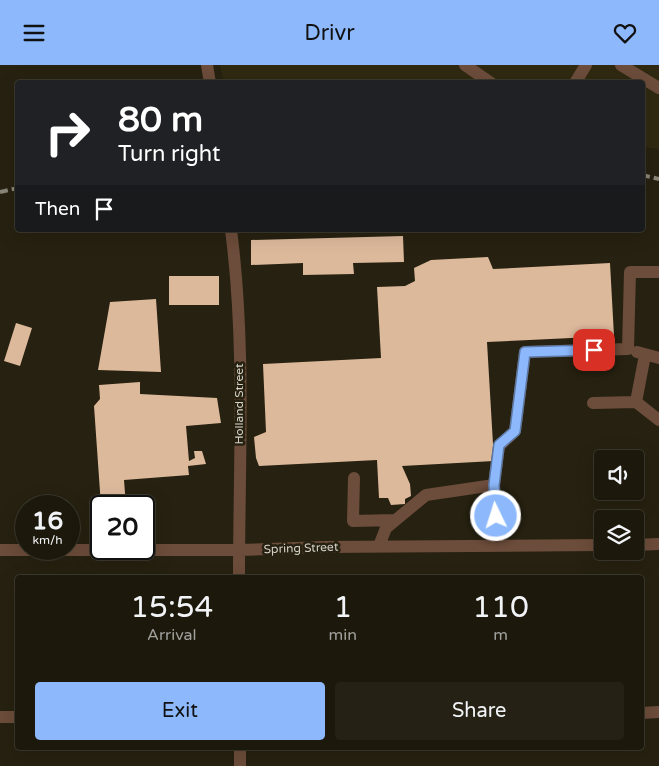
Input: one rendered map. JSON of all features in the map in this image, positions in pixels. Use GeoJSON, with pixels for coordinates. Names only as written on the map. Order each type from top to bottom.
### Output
{"type":"FeatureCollection","features":[{"type":"Feature","properties":{"kind":"street"},"geometry":{"type":"LineString","coordinates":[[207,65],[210,80]]}},
{"type":"Feature","properties":{"kind":"street"},"geometry":{"type":"LineString","coordinates":[[465,65],[487,80]]}},
{"type":"Feature","properties":{"kind":"street"},"geometry":{"type":"LineString","coordinates":[[577,80],[586,65]]}},
{"type":"Feature","properties":{"kind":"street"},"geometry":{"type":"LineString","coordinates":[[621,65],[659,88]]}},
{"type":"Feature","properties":{"kind":"street","name":"Holland Street"},"geometry":{"type":"LineString","coordinates":[[231,232],[237,294],[239,575]]}},
{"type":"Feature","properties":{"kind":"street"},"geometry":{"type":"LineString","coordinates":[[628,349],[630,273],[659,272]]}},
{"type":"Feature","properties":{"kind":"street"},"geometry":{"type":"LineString","coordinates":[[498,547],[494,485],[499,445],[515,431],[525,352],[628,349],[659,358]]}},
{"type":"Feature","properties":{"kind":"street"},"geometry":{"type":"LineString","coordinates":[[636,402],[645,355]]}},
{"type":"Feature","properties":{"kind":"street"},"geometry":{"type":"LineString","coordinates":[[593,403],[636,402],[659,420]]}},
{"type":"Feature","properties":{"kind":"street"},"geometry":{"type":"LineString","coordinates":[[354,478],[353,521],[395,520]]}},
{"type":"Feature","properties":{"kind":"street"},"geometry":{"type":"LineString","coordinates":[[379,546],[386,528],[426,495],[494,485]]}},
{"type":"Feature","properties":{"kind":"street"},"geometry":{"type":"LineString","coordinates":[[644,545],[659,544]]}},
{"type":"Feature","properties":{"kind":"street","name":"Spring Street"},"geometry":{"type":"LineString","coordinates":[[0,550],[239,550],[379,546],[594,545]]}},
{"type":"Feature","properties":{"kind":"street"},"geometry":{"type":"LineString","coordinates":[[644,713],[659,712]]}},
{"type":"Feature","properties":{"kind":"street"},"geometry":{"type":"LineString","coordinates":[[0,717],[15,717]]}},
{"type":"Feature","properties":{"kind":"street"},"geometry":{"type":"LineString","coordinates":[[240,750],[240,766]]}},
{"type":"Feature","properties":{"kind":"shaded area"},"geometry":{"type":"Polygon","coordinates":[[[220,65],[659,65],[659,149],[645,147],[645,80],[223,80],[220,65]]]}},
{"type":"Feature","properties":{"kind":"building"},"geometry":{"type":"Polygon","coordinates":[[[403,236],[404,262],[353,263],[354,274],[303,275],[303,263],[251,265],[251,240],[403,236]]]}},
{"type":"Feature","properties":{"kind":"building"},"geometry":{"type":"Polygon","coordinates":[[[488,257],[493,269],[610,263],[614,336],[487,342],[494,461],[402,466],[410,484],[411,496],[405,499],[405,504],[391,505],[388,498],[379,498],[377,460],[259,466],[256,458],[254,437],[266,432],[263,364],[381,358],[377,287],[405,286],[415,281],[414,268],[431,260],[488,257]]]}},
{"type":"Feature","properties":{"kind":"building"},"geometry":{"type":"Polygon","coordinates":[[[169,276],[219,276],[219,305],[169,305],[169,276]]]}},
{"type":"Feature","properties":{"kind":"building"},"geometry":{"type":"Polygon","coordinates":[[[156,299],[161,372],[98,370],[110,302],[156,299]]]}},
{"type":"Feature","properties":{"kind":"building"},"geometry":{"type":"Polygon","coordinates":[[[16,323],[32,328],[20,366],[4,361],[16,323]]]}},
{"type":"Feature","properties":{"kind":"building"},"geometry":{"type":"Polygon","coordinates":[[[140,382],[140,394],[217,398],[221,423],[186,426],[189,461],[195,458],[194,451],[202,451],[206,464],[188,466],[189,475],[124,480],[125,495],[100,495],[94,406],[100,399],[99,385],[140,382]]]}},
{"type":"Feature","properties":{"kind":"railway"},"geometry":{"type":"LineString","coordinates":[[645,176],[659,179]]}},
{"type":"Feature","properties":{"kind":"railway"},"geometry":{"type":"LineString","coordinates":[[0,192],[15,189]]}},
{"type":"Feature","properties":{"kind":"route"},"geometry":{"type":"LineString","coordinates":[[496,516],[494,485],[499,445],[515,431],[525,352],[594,350]]}}]}
